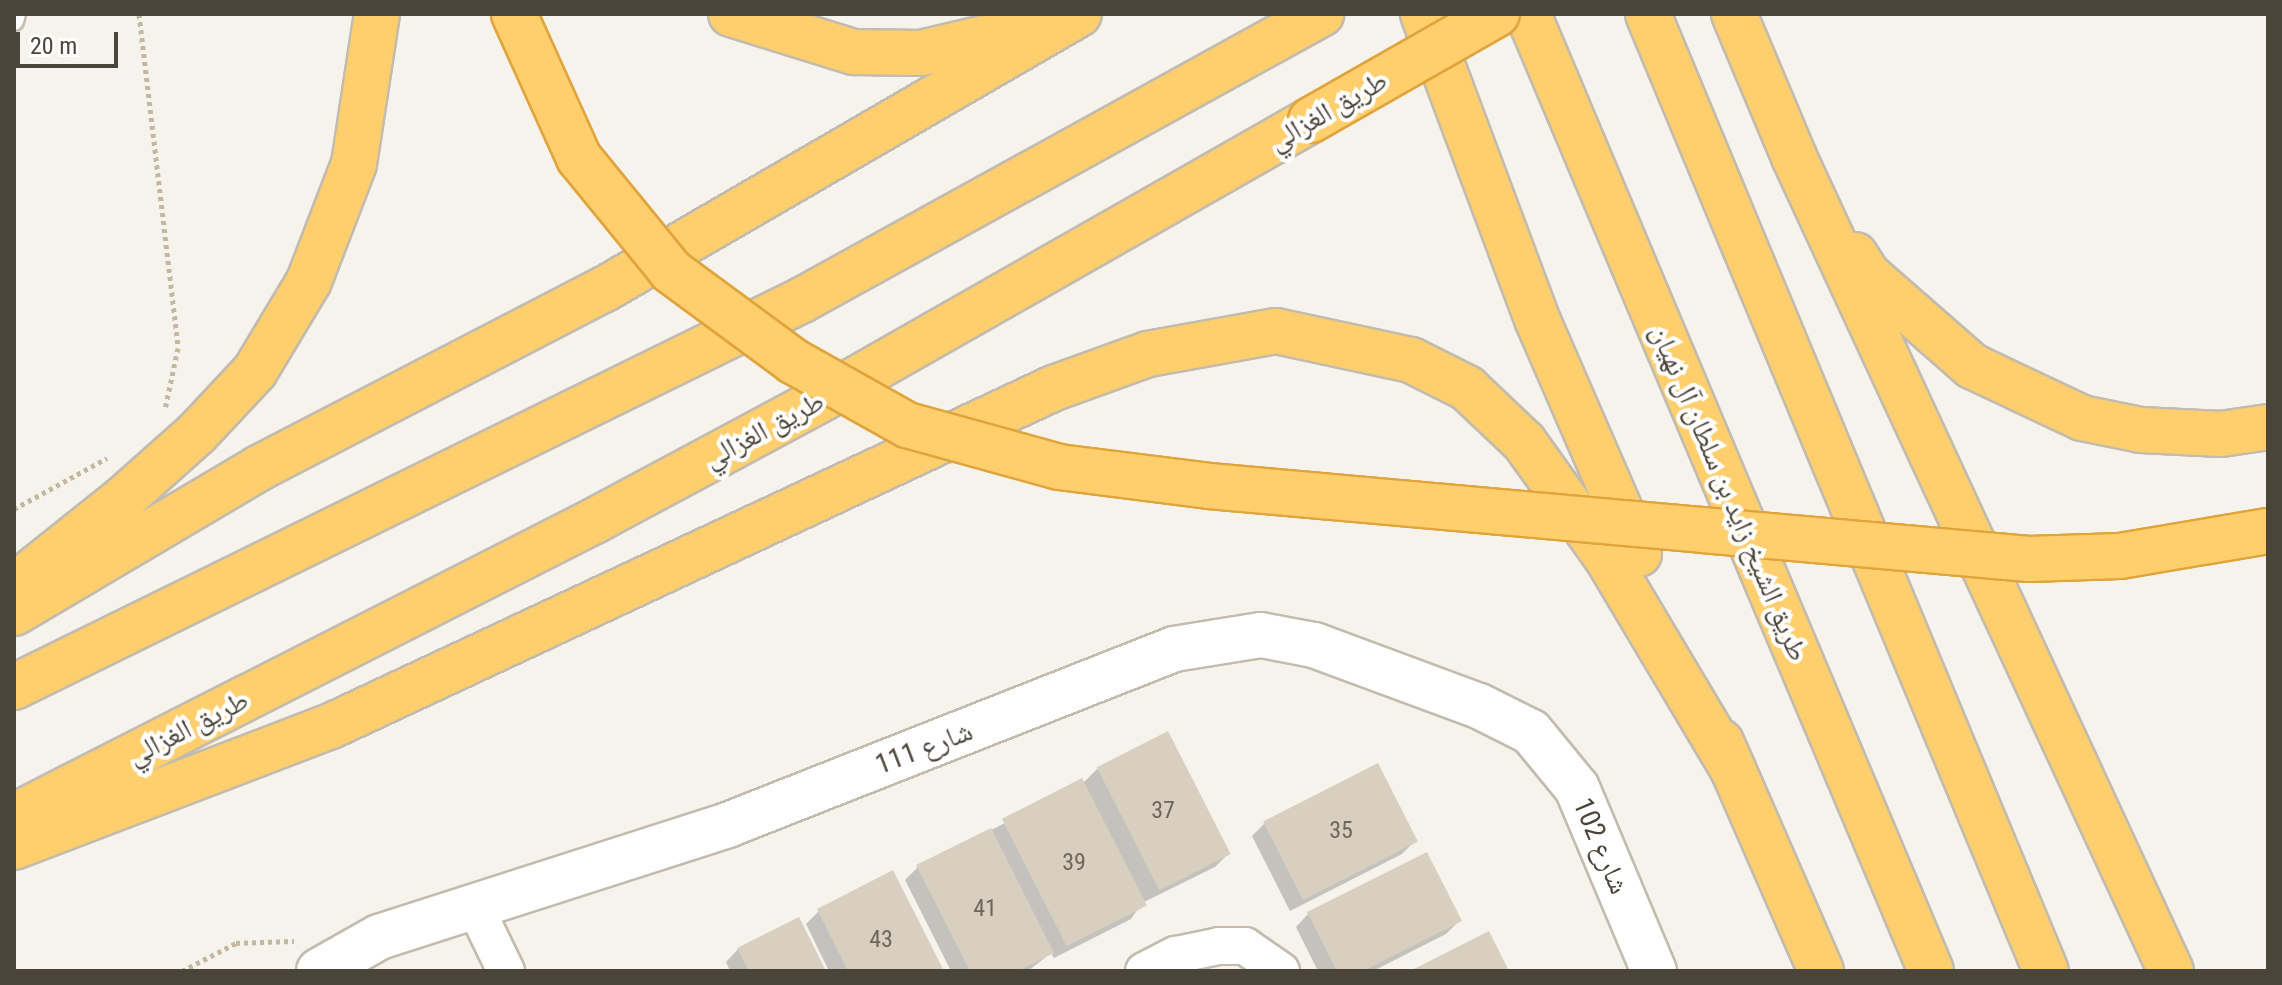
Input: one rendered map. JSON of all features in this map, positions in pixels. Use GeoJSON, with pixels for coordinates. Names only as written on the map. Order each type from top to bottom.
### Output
{"type":"FeatureCollection","features":[{"type":"Feature","properties":{"kind":"highway"},"geometry":{"type":"LineString","coordinates":[[14,586],[123,499],[255,371],[309,281],[354,164],[377,14]]}},
{"type":"Feature","properties":{"kind":"highway"},"geometry":{"type":"LineString","coordinates":[[514,14],[579,158],[671,271],[793,361],[907,425],[1059,467],[1209,486],[2029,559],[2120,556],[2268,531]]}},
{"type":"Feature","properties":{"kind":"highway"},"geometry":{"type":"LineString","coordinates":[[731,14],[854,52],[921,53],[1078,15]]}},
{"type":"Feature","properties":{"kind":"highway"},"geometry":{"type":"LineString","coordinates":[[14,687],[802,300],[1321,14]]}},
{"type":"Feature","properties":{"kind":"highway"},"geometry":{"type":"LineString","coordinates":[[1423,14],[1537,319],[1821,971]]}},
{"type":"Feature","properties":{"kind":"highway","name":"طريق الغزالي"},"geometry":{"type":"LineString","coordinates":[[14,816],[810,405],[1497,14]]}},
{"type":"Feature","properties":{"kind":"highway","name":"طريق الشيخ زايد بن سلطان آل نهيان"},"geometry":{"type":"LineString","coordinates":[[1528,14],[1931,971]]}},
{"type":"Feature","properties":{"kind":"highway"},"geometry":{"type":"LineString","coordinates":[[1648,14],[2046,971]]}},
{"type":"Feature","properties":{"kind":"highway"},"geometry":{"type":"LineString","coordinates":[[1734,14],[1794,157],[2171,971]]}},
{"type":"Feature","properties":{"kind":"highway"},"geometry":{"type":"LineString","coordinates":[[14,613],[259,468],[603,290],[1078,15]]}},
{"type":"Feature","properties":{"kind":"highway"},"geometry":{"type":"LineString","coordinates":[[1794,157],[1868,275],[1972,366],[2082,418],[2141,430],[2221,434],[2268,427]]}},
{"type":"Feature","properties":{"kind":"highway"},"geometry":{"type":"LineString","coordinates":[[14,847],[331,726],[1054,388],[1148,354],[1276,331],[1411,360],[1467,388],[1524,442],[1607,558],[1733,769]]}},
{"type":"Feature","properties":{"kind":"street","name":"شارع 111"},"geometry":{"type":"LineString","coordinates":[[309,956],[476,909],[730,824],[1174,649],[1261,635],[1314,645],[1479,706],[1531,732]]}},
{"type":"Feature","properties":{"kind":"street","name":"شارع 102"},"geometry":{"type":"LineString","coordinates":[[1531,732],[1577,788],[1654,971]]}},
{"type":"Feature","properties":{"kind":"street"},"geometry":{"type":"LineString","coordinates":[[476,909],[506,971]]}},
{"type":"Feature","properties":{"kind":"street"},"geometry":{"type":"LineString","coordinates":[[1144,971],[1176,955],[1245,946],[1281,971]]}},
{"type":"Feature","properties":{"kind":"lane"},"geometry":{"type":"LineString","coordinates":[[14,21],[16,14]]}},
{"type":"Feature","properties":{"kind":"path"},"geometry":{"type":"LineString","coordinates":[[139,14],[178,348],[172,391],[161,417]]}},
{"type":"Feature","properties":{"kind":"path"},"geometry":{"type":"LineString","coordinates":[[14,509],[115,454]]}},
{"type":"Feature","properties":{"kind":"path"},"geometry":{"type":"LineString","coordinates":[[182,971],[236,943],[309,956]]}},
{"type":"Feature","properties":{"kind":"building"},"geometry":{"type":"Polygon","coordinates":[[[1168,731],[1231,854],[1159,890],[1097,767],[1168,731]]]}},
{"type":"Feature","properties":{"kind":"building"},"geometry":{"type":"Polygon","coordinates":[[[1378,763],[1418,841],[1303,900],[1263,822],[1378,763]]]}},
{"type":"Feature","properties":{"kind":"building"},"geometry":{"type":"Polygon","coordinates":[[[1082,778],[1147,905],[1067,946],[1002,819],[1082,778]]]}},
{"type":"Feature","properties":{"kind":"building"},"geometry":{"type":"Polygon","coordinates":[[[991,828],[1054,953],[1018,971],[970,971],[916,865],[991,828]]]}},
{"type":"Feature","properties":{"kind":"building"},"geometry":{"type":"Polygon","coordinates":[[[1427,852],[1462,921],[1363,971],[1337,971],[1307,912],[1427,852]]]}},
{"type":"Feature","properties":{"kind":"building"},"geometry":{"type":"Polygon","coordinates":[[[893,870],[944,971],[848,971],[817,909],[893,870]]]}},
{"type":"Feature","properties":{"kind":"building"},"geometry":{"type":"Polygon","coordinates":[[[799,917],[826,971],[749,971],[737,948],[799,917]]]}},
{"type":"Feature","properties":{"kind":"building"},"geometry":{"type":"Polygon","coordinates":[[[1489,931],[1509,971],[1410,971],[1489,931]]]}}]}
